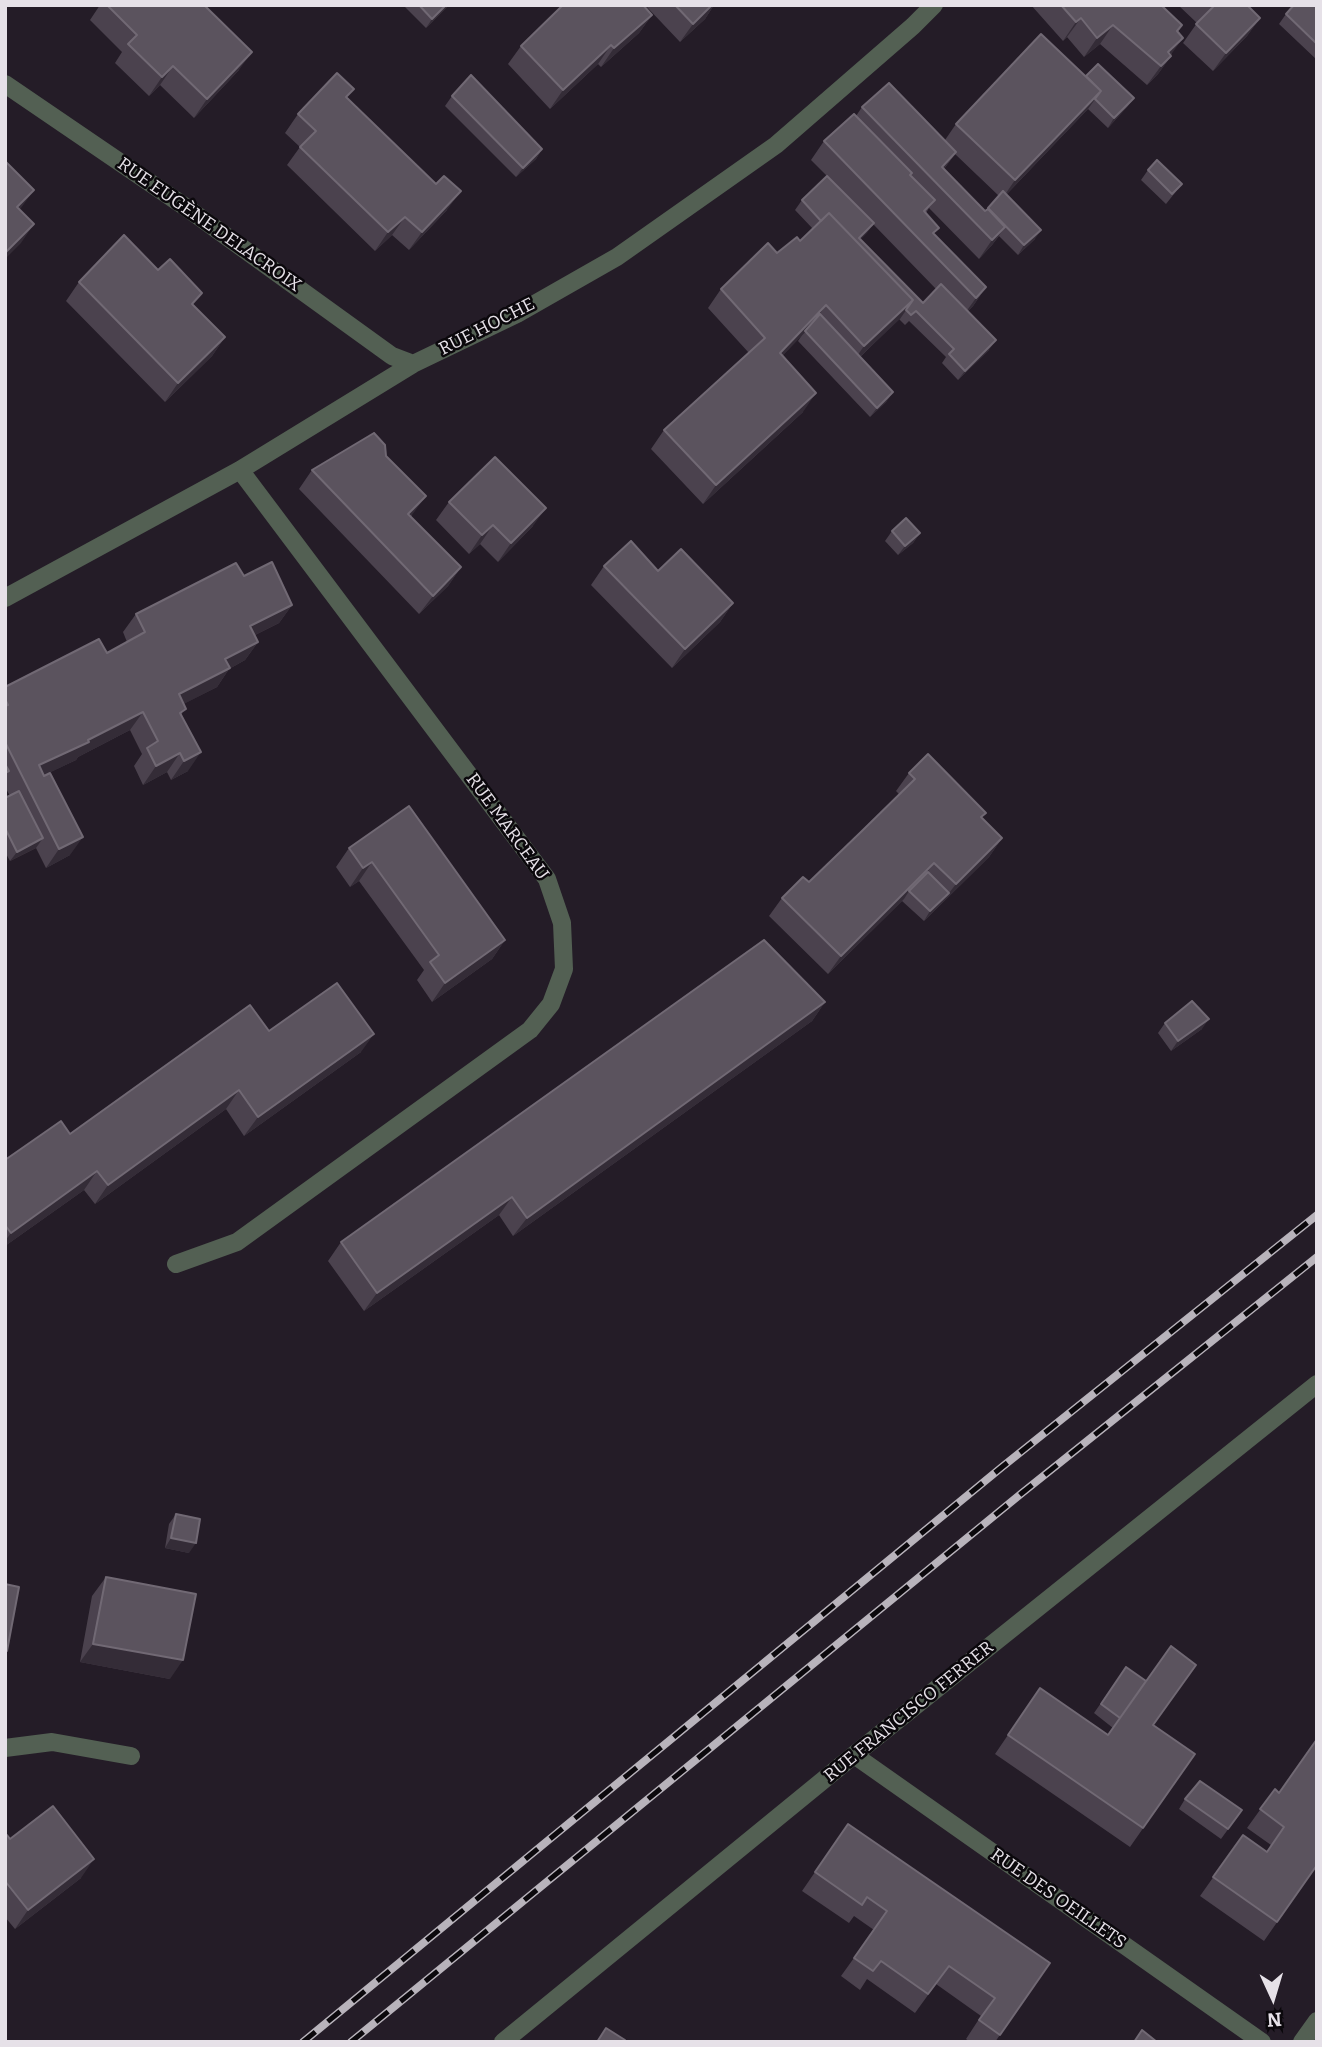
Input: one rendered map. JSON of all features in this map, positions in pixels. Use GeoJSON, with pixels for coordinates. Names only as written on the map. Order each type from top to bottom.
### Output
{"type":"FeatureCollection","features":[{"type":"Feature","properties":{"kind":"street","name":"RUE HOCHE"},"geometry":{"type":"LineString","coordinates":[[5,598],[240,470],[413,364],[517,314],[617,257],[776,145],[934,5]]}},
{"type":"Feature","properties":{"kind":"street","name":"RUE EUGÈNE DELACROIX"},"geometry":{"type":"LineString","coordinates":[[5,84],[187,208],[392,356],[413,364]]}},
{"type":"Feature","properties":{"kind":"street","name":"RUE MARCEAU"},"geometry":{"type":"LineString","coordinates":[[176,1264],[237,1242],[530,1030],[551,1004],[564,969],[562,923],[547,879],[240,470]]}},
{"type":"Feature","properties":{"kind":"street","name":"RUE FRANCISCO FERRER"},"geometry":{"type":"LineString","coordinates":[[503,2042],[854,1755],[1317,1384]]}},
{"type":"Feature","properties":{"kind":"street"},"geometry":{"type":"LineString","coordinates":[[5,1748],[52,1742],[131,1756]]}},
{"type":"Feature","properties":{"kind":"street","name":"RUE DES OEILLETS"},"geometry":{"type":"LineString","coordinates":[[854,1755],[1262,2042]]}},
{"type":"Feature","properties":{"kind":"street"},"geometry":{"type":"LineString","coordinates":[[1302,2042],[1317,2021]]}},
{"type":"Feature","properties":{"kind":"building"},"geometry":{"type":"Polygon","coordinates":[[[107,5],[204,5],[252,52],[207,99],[173,66],[162,77],[128,44],[137,35],[107,5]]]}},
{"type":"Feature","properties":{"kind":"building"},"geometry":{"type":"Polygon","coordinates":[[[419,5],[446,5],[432,19],[419,5]]]}},
{"type":"Feature","properties":{"kind":"building"},"geometry":{"type":"Polygon","coordinates":[[[563,5],[643,5],[652,15],[614,48],[611,45],[563,90],[521,46],[563,5]]]}},
{"type":"Feature","properties":{"kind":"building"},"geometry":{"type":"Polygon","coordinates":[[[675,5],[712,5],[693,24],[675,5]]]}},
{"type":"Feature","properties":{"kind":"building"},"geometry":{"type":"Polygon","coordinates":[[[1061,5],[1161,5],[1182,25],[1177,31],[1183,38],[1168,52],[1171,56],[1161,66],[1113,25],[1097,38],[1081,18],[1076,22],[1061,5]]]}},
{"type":"Feature","properties":{"kind":"building"},"geometry":{"type":"Polygon","coordinates":[[[1211,5],[1247,5],[1260,18],[1226,53],[1196,24],[1213,7],[1211,5]]]}},
{"type":"Feature","properties":{"kind":"building"},"geometry":{"type":"Polygon","coordinates":[[[1294,5],[1317,5],[1317,44],[1286,14],[1294,5]]]}},
{"type":"Feature","properties":{"kind":"building"},"geometry":{"type":"Polygon","coordinates":[[[1041,34],[1101,91],[1015,180],[956,124],[1041,34]]]}},
{"type":"Feature","properties":{"kind":"building"},"geometry":{"type":"Polygon","coordinates":[[[1098,64],[1134,98],[1114,118],[1095,99],[1101,91],[1086,76],[1098,64]]]}},
{"type":"Feature","properties":{"kind":"building"},"geometry":{"type":"Polygon","coordinates":[[[337,73],[354,89],[346,97],[436,184],[444,176],[461,191],[422,232],[405,217],[388,232],[300,147],[316,131],[298,114],[337,73]]]}},
{"type":"Feature","properties":{"kind":"building"},"geometry":{"type":"Polygon","coordinates":[[[471,75],[542,149],[523,168],[452,96],[471,75]]]}},
{"type":"Feature","properties":{"kind":"building"},"geometry":{"type":"Polygon","coordinates":[[[889,83],[956,152],[942,167],[985,211],[988,209],[1005,227],[992,240],[862,107],[889,83]]]}},
{"type":"Feature","properties":{"kind":"building"},"geometry":{"type":"Polygon","coordinates":[[[854,114],[935,200],[924,211],[939,228],[933,233],[986,287],[976,298],[824,141],[854,114]]]}},
{"type":"Feature","properties":{"kind":"building"},"geometry":{"type":"Polygon","coordinates":[[[1157,160],[1182,184],[1172,194],[1148,170],[1157,160]]]}},
{"type":"Feature","properties":{"kind":"building"},"geometry":{"type":"Polygon","coordinates":[[[5,161],[34,190],[17,207],[34,224],[5,253],[5,161]]]}},
{"type":"Feature","properties":{"kind":"building"},"geometry":{"type":"Polygon","coordinates":[[[827,176],[874,223],[859,238],[923,303],[941,284],[996,340],[965,371],[949,354],[954,349],[916,311],[911,315],[906,310],[913,300],[829,213],[821,221],[802,200],[827,176]]]}},
{"type":"Feature","properties":{"kind":"building"},"geometry":{"type":"Polygon","coordinates":[[[1003,191],[1041,230],[1024,245],[988,208],[1003,191]]]}},
{"type":"Feature","properties":{"kind":"building"},"geometry":{"type":"Polygon","coordinates":[[[829,213],[913,300],[864,346],[826,305],[780,353],[816,393],[716,485],[664,430],[765,338],[721,289],[768,243],[777,253],[797,237],[800,241],[829,213]]]}},
{"type":"Feature","properties":{"kind":"building"},"geometry":{"type":"Polygon","coordinates":[[[124,235],[158,270],[170,259],[202,293],[192,304],[225,337],[178,383],[79,282],[124,235]]]}},
{"type":"Feature","properties":{"kind":"building"},"geometry":{"type":"Polygon","coordinates":[[[820,314],[893,392],[877,408],[805,331],[820,314]]]}},
{"type":"Feature","properties":{"kind":"building"},"geometry":{"type":"Polygon","coordinates":[[[374,433],[385,445],[386,456],[426,496],[408,514],[461,567],[433,596],[312,470],[374,433]]]}},
{"type":"Feature","properties":{"kind":"building"},"geometry":{"type":"Polygon","coordinates":[[[495,457],[546,508],[511,543],[493,525],[482,535],[449,502],[495,457]]]}},
{"type":"Feature","properties":{"kind":"building"},"geometry":{"type":"Polygon","coordinates":[[[906,518],[920,533],[905,546],[892,531],[906,518]]]}},
{"type":"Feature","properties":{"kind":"building"},"geometry":{"type":"Polygon","coordinates":[[[631,541],[658,571],[681,549],[733,603],[685,649],[604,566],[631,541]]]}},
{"type":"Feature","properties":{"kind":"building"},"geometry":{"type":"Polygon","coordinates":[[[272,562],[292,605],[250,626],[258,642],[225,659],[230,668],[179,694],[186,709],[180,713],[201,752],[184,761],[180,753],[156,766],[147,748],[158,741],[143,712],[88,740],[89,742],[39,765],[44,776],[50,773],[83,837],[59,849],[5,742],[5,706],[8,705],[5,687],[99,639],[107,653],[145,632],[136,614],[236,563],[244,576],[272,562]]]}},
{"type":"Feature","properties":{"kind":"building"},"geometry":{"type":"Polygon","coordinates":[[[928,754],[986,813],[981,817],[1002,838],[956,884],[934,863],[841,956],[782,898],[803,877],[809,882],[915,779],[909,773],[928,754]]]}},
{"type":"Feature","properties":{"kind":"building"},"geometry":{"type":"Polygon","coordinates":[[[19,791],[43,838],[17,852],[5,828],[5,798],[19,791]]]}},
{"type":"Feature","properties":{"kind":"building"},"geometry":{"type":"Polygon","coordinates":[[[409,806],[505,940],[445,983],[430,962],[439,955],[372,862],[363,868],[349,848],[409,806]]]}},
{"type":"Feature","properties":{"kind":"building"},"geometry":{"type":"Polygon","coordinates":[[[928,872],[949,893],[930,911],[909,891],[928,872]]]}},
{"type":"Feature","properties":{"kind":"building"},"geometry":{"type":"Polygon","coordinates":[[[764,940],[825,1002],[527,1218],[512,1197],[377,1293],[341,1242],[764,940]]]}},
{"type":"Feature","properties":{"kind":"building"},"geometry":{"type":"Polygon","coordinates":[[[337,983],[374,1034],[258,1117],[239,1090],[108,1185],[97,1171],[11,1233],[5,1225],[5,1160],[61,1121],[70,1134],[250,1005],[269,1031],[337,983]]]}},
{"type":"Feature","properties":{"kind":"building"},"geometry":{"type":"Polygon","coordinates":[[[1192,1001],[1209,1019],[1178,1041],[1165,1023],[1192,1001]]]}},
{"type":"Feature","properties":{"kind":"building"},"geometry":{"type":"Polygon","coordinates":[[[176,1514],[200,1519],[196,1543],[171,1538],[176,1514]]]}},
{"type":"Feature","properties":{"kind":"building"},"geometry":{"type":"Polygon","coordinates":[[[106,1577],[196,1594],[183,1660],[93,1644],[106,1577]]]}},
{"type":"Feature","properties":{"kind":"building"},"geometry":{"type":"Polygon","coordinates":[[[5,1584],[19,1587],[7,1651],[5,1651],[5,1584]]]}},
{"type":"Feature","properties":{"kind":"building"},"geometry":{"type":"Polygon","coordinates":[[[1171,1646],[1196,1665],[1153,1725],[1195,1754],[1143,1828],[1008,1735],[1040,1688],[1108,1735],[1171,1646]]]}},
{"type":"Feature","properties":{"kind":"building"},"geometry":{"type":"Polygon","coordinates":[[[1126,1667],[1146,1681],[1120,1718],[1101,1704],[1126,1667]]]}},
{"type":"Feature","properties":{"kind":"building"},"geometry":{"type":"Polygon","coordinates":[[[1317,1739],[1317,1865],[1277,1922],[1213,1877],[1243,1835],[1267,1852],[1284,1827],[1260,1809],[1275,1789],[1279,1793],[1317,1739]]]}},
{"type":"Feature","properties":{"kind":"building"},"geometry":{"type":"Polygon","coordinates":[[[1200,1781],[1242,1810],[1228,1829],[1185,1799],[1200,1781]]]}},
{"type":"Feature","properties":{"kind":"building"},"geometry":{"type":"Polygon","coordinates":[[[53,1806],[94,1859],[28,1910],[5,1881],[5,1836],[10,1839],[53,1806]]]}},
{"type":"Feature","properties":{"kind":"building"},"geometry":{"type":"Polygon","coordinates":[[[848,1824],[1050,1963],[1000,2035],[979,2020],[995,1998],[949,1966],[928,1994],[881,1961],[873,1971],[854,1958],[887,1911],[867,1897],[862,1905],[815,1872],[848,1824]]]}},
{"type":"Feature","properties":{"kind":"building"},"geometry":{"type":"Polygon","coordinates":[[[606,2028],[625,2040],[624,2042],[597,2042],[606,2028]]]}},
{"type":"Feature","properties":{"kind":"building"},"geometry":{"type":"Polygon","coordinates":[[[1142,2030],[1157,2042],[1134,2042],[1142,2030]]]}},
{"type":"Feature","properties":{"kind":"railway"},"geometry":{"type":"LineString","coordinates":[[303,2042],[1002,1467],[1317,1215]]}},
{"type":"Feature","properties":{"kind":"railway"},"geometry":{"type":"LineString","coordinates":[[351,2042],[1022,1493],[1317,1257]]}}]}
